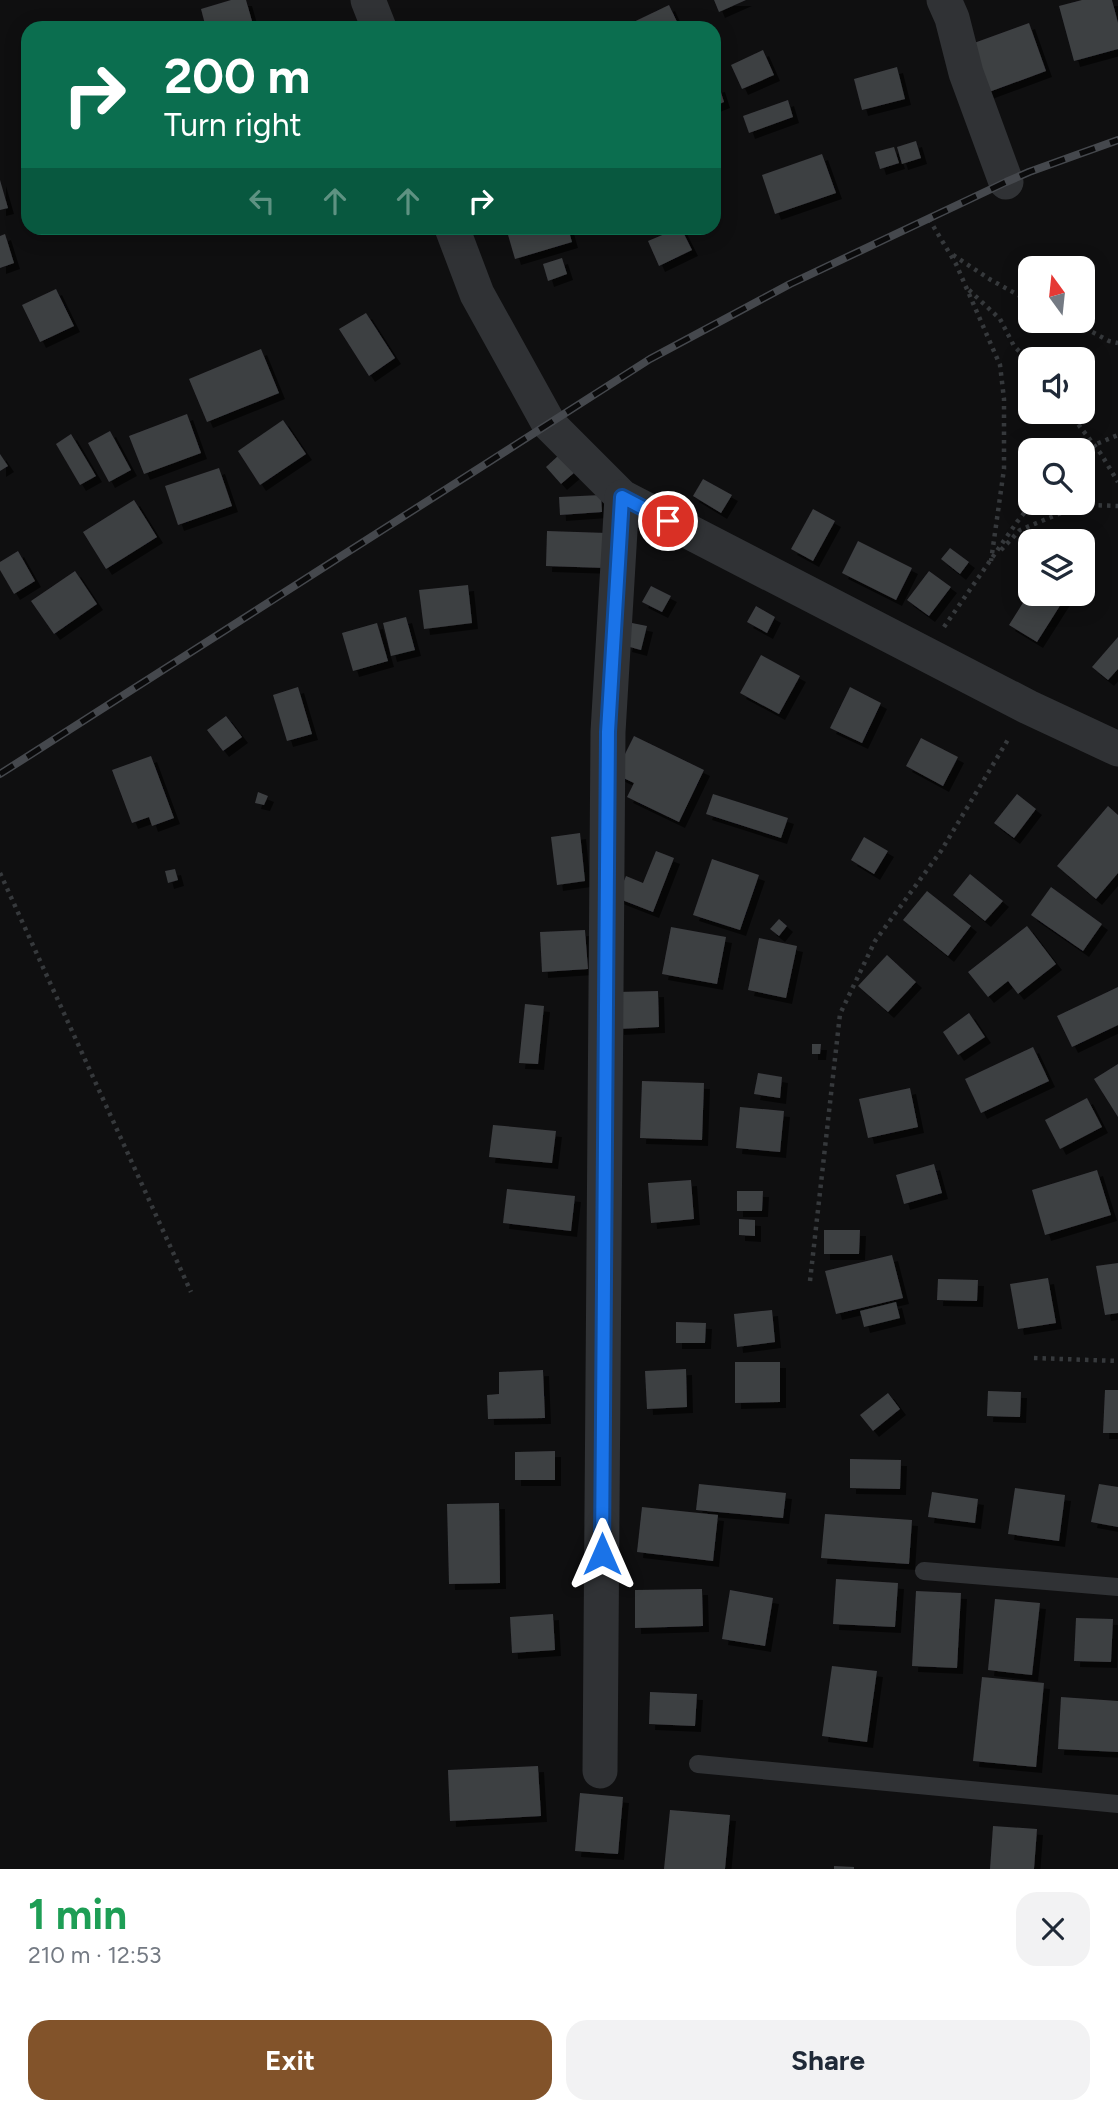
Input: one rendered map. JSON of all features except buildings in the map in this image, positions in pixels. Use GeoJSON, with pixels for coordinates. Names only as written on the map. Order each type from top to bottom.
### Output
{"type":"FeatureCollection","features":[{"type":"Feature","properties":{"kind":"street"},"geometry":{"type":"LineString","coordinates":[[368,0],[376,21]]}},
{"type":"Feature","properties":{"kind":"street"},"geometry":{"type":"LineString","coordinates":[[944,0],[966,73],[1006,182]]}},
{"type":"Feature","properties":{"kind":"street"},"geometry":{"type":"LineString","coordinates":[[455,235],[477,294],[549,424],[622,497],[1028,707],[1118,749]]}},
{"type":"Feature","properties":{"kind":"street"},"geometry":{"type":"LineString","coordinates":[[600,1771],[608,732],[622,497]]}},
{"type":"Feature","properties":{"kind":"lane"},"geometry":{"type":"LineString","coordinates":[[924,1571],[1118,1587]]}},
{"type":"Feature","properties":{"kind":"lane"},"geometry":{"type":"LineString","coordinates":[[698,1764],[1118,1804]]}},
{"type":"Feature","properties":{"kind":"path"},"geometry":{"type":"LineString","coordinates":[[929,219],[966,287],[999,365],[1004,398],[1003,469],[991,561]]}},
{"type":"Feature","properties":{"kind":"path"},"geometry":{"type":"LineString","coordinates":[[949,252],[1018,295]]}},
{"type":"Feature","properties":{"kind":"path"},"geometry":{"type":"LineString","coordinates":[[966,287],[1000,319],[1018,350]]}},
{"type":"Feature","properties":{"kind":"path"},"geometry":{"type":"LineString","coordinates":[[1094,333],[1118,343]]}},
{"type":"Feature","properties":{"kind":"path"},"geometry":{"type":"LineString","coordinates":[[1078,424],[1089,438]]}},
{"type":"Feature","properties":{"kind":"path"},"geometry":{"type":"LineString","coordinates":[[1095,445],[1118,435]]}},
{"type":"Feature","properties":{"kind":"path"},"geometry":{"type":"LineString","coordinates":[[1095,447],[1118,482]]}},
{"type":"Feature","properties":{"kind":"path"},"geometry":{"type":"LineString","coordinates":[[991,561],[1020,530],[1061,513],[1092,505],[1118,506]]}},
{"type":"Feature","properties":{"kind":"path"},"geometry":{"type":"LineString","coordinates":[[925,653],[1023,515]]}},
{"type":"Feature","properties":{"kind":"path"},"geometry":{"type":"LineString","coordinates":[[810,1281],[840,1014],[876,941],[941,851],[1028,707]]}},
{"type":"Feature","properties":{"kind":"path"},"geometry":{"type":"LineString","coordinates":[[0,873],[191,1292]]}},
{"type":"Feature","properties":{"kind":"path"},"geometry":{"type":"LineString","coordinates":[[1034,1358],[1118,1361]]}},
{"type":"Feature","properties":{"kind":"railway"},"geometry":{"type":"LineString","coordinates":[[0,774],[650,359],[790,284],[1006,182],[1118,140]]}},
{"type":"Feature","properties":{"kind":"route"},"geometry":{"type":"LineString","coordinates":[[602,1554],[608,732],[622,497],[668,521]]}}]}
